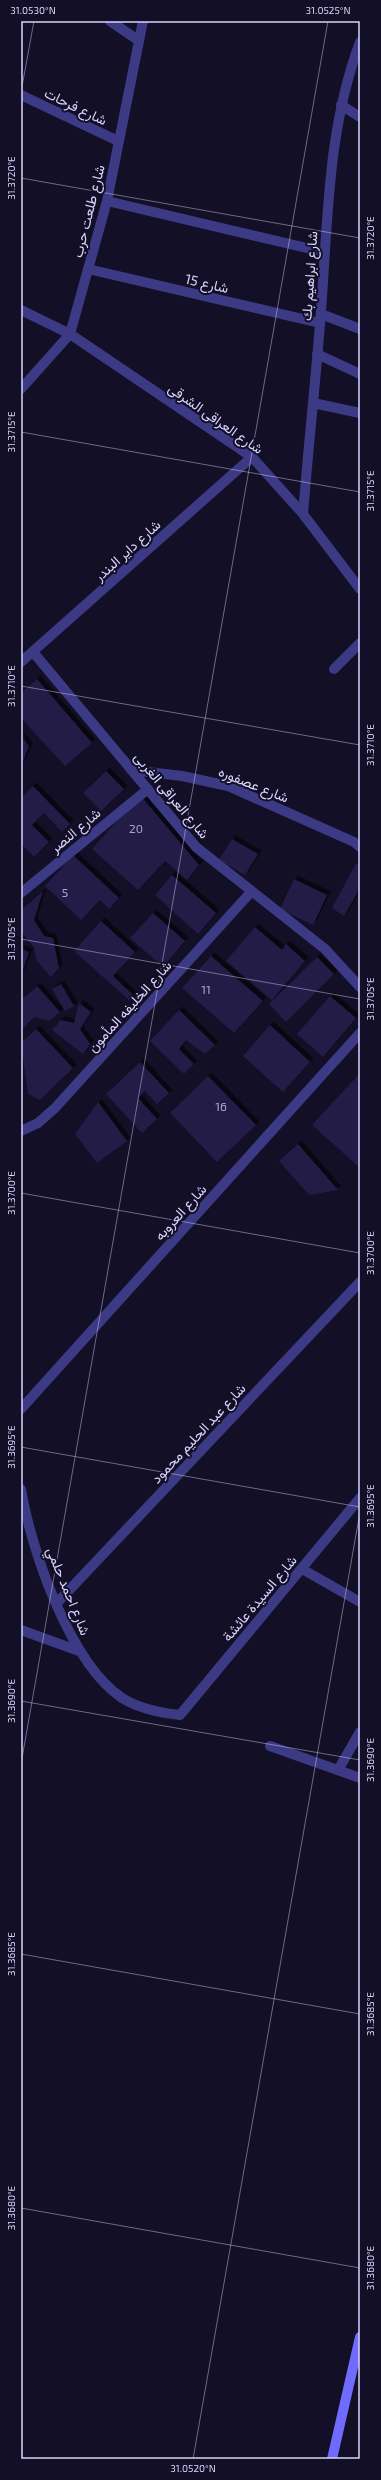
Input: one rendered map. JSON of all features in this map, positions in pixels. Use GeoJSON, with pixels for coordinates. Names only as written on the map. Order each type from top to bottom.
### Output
{"type":"FeatureCollection","features":[{"type":"Feature","properties":{"kind":"main road"},"geometry":{"type":"LineString","coordinates":[[332,2459],[360,2338]]}},
{"type":"Feature","properties":{"kind":"street"},"geometry":{"type":"LineString","coordinates":[[110,21],[138,40]]}},
{"type":"Feature","properties":{"kind":"street","name":"شارع طلعت حرب"},"geometry":{"type":"LineString","coordinates":[[21,389],[70,334],[107,201],[143,21]]}},
{"type":"Feature","properties":{"kind":"street","name":"شارع ابراهيم بك"},"geometry":{"type":"LineString","coordinates":[[303,514],[321,318],[324,252],[334,141],[347,76],[360,42]]}},
{"type":"Feature","properties":{"kind":"street","name":"شارع فرحات"},"geometry":{"type":"LineString","coordinates":[[21,95],[118,142]]}},
{"type":"Feature","properties":{"kind":"street"},"geometry":{"type":"LineString","coordinates":[[341,105],[360,117]]}},
{"type":"Feature","properties":{"kind":"street"},"geometry":{"type":"LineString","coordinates":[[107,201],[324,252]]}},
{"type":"Feature","properties":{"kind":"street","name":"شارع 15"},"geometry":{"type":"LineString","coordinates":[[88,269],[321,318],[360,329]]}},
{"type":"Feature","properties":{"kind":"street","name":"شارع العراقى الشرقى"},"geometry":{"type":"LineString","coordinates":[[21,310],[70,334],[252,457],[303,514],[360,589]]}},
{"type":"Feature","properties":{"kind":"street"},"geometry":{"type":"LineString","coordinates":[[317,354],[360,374]]}},
{"type":"Feature","properties":{"kind":"street"},"geometry":{"type":"LineString","coordinates":[[313,403],[360,413]]}},
{"type":"Feature","properties":{"kind":"street","name":"شارع داير البندر"},"geometry":{"type":"LineString","coordinates":[[21,662],[252,457]]}},
{"type":"Feature","properties":{"kind":"street"},"geometry":{"type":"LineString","coordinates":[[334,669],[360,643]]}},
{"type":"Feature","properties":{"kind":"street","name":"شارع العراقى الغربى"},"geometry":{"type":"LineString","coordinates":[[33,652],[196,847],[251,892],[326,949],[360,987]]}},
{"type":"Feature","properties":{"kind":"street","name":"شارع عصفوره"},"geometry":{"type":"LineString","coordinates":[[131,770],[182,776],[228,786],[354,842],[360,847]]}},
{"type":"Feature","properties":{"kind":"street","name":"شارع النصر"},"geometry":{"type":"LineString","coordinates":[[21,893],[148,789]]}},
{"type":"Feature","properties":{"kind":"street","name":"شارع الخليفه المأمون"},"geometry":{"type":"LineString","coordinates":[[21,1130],[38,1123],[55,1108],[251,892]]}},
{"type":"Feature","properties":{"kind":"street","name":"شارع العروبه"},"geometry":{"type":"LineString","coordinates":[[21,1410],[360,1033]]}},
{"type":"Feature","properties":{"kind":"street","name":"شارع عبد الحليم محمود"},"geometry":{"type":"LineString","coordinates":[[57,1603],[360,1282]]}},
{"type":"Feature","properties":{"kind":"street","name":"شارع احمد حلمي"},"geometry":{"type":"LineString","coordinates":[[21,1489],[31,1531],[65,1627],[79,1651],[98,1676],[122,1698],[156,1712],[180,1715]]}},
{"type":"Feature","properties":{"kind":"street","name":"شارع السيدة عائشة"},"geometry":{"type":"LineString","coordinates":[[180,1715],[360,1498]]}},
{"type":"Feature","properties":{"kind":"street"},"geometry":{"type":"LineString","coordinates":[[302,1569],[360,1602]]}},
{"type":"Feature","properties":{"kind":"street"},"geometry":{"type":"LineString","coordinates":[[21,1630],[79,1651]]}},
{"type":"Feature","properties":{"kind":"street"},"geometry":{"type":"LineString","coordinates":[[338,1770],[360,1732]]}},
{"type":"Feature","properties":{"kind":"street"},"geometry":{"type":"LineString","coordinates":[[270,1746],[360,1778]]}},
{"type":"Feature","properties":{"kind":"building"},"geometry":{"type":"Polygon","coordinates":[[[37,679],[92,743],[65,766],[21,718],[21,693],[37,679]]]}},
{"type":"Feature","properties":{"kind":"building"},"geometry":{"type":"Polygon","coordinates":[[[21,736],[29,746],[21,766],[21,736]]]}},
{"type":"Feature","properties":{"kind":"building"},"geometry":{"type":"Polygon","coordinates":[[[106,771],[124,789],[101,811],[83,793],[106,771]]]}},
{"type":"Feature","properties":{"kind":"building"},"geometry":{"type":"Polygon","coordinates":[[[33,786],[70,824],[62,832],[44,813],[32,825],[49,842],[34,857],[21,844],[21,798],[33,786]]]}},
{"type":"Feature","properties":{"kind":"building"},"geometry":{"type":"Polygon","coordinates":[[[140,795],[199,865],[187,880],[165,861],[138,890],[92,849],[140,795]]]}},
{"type":"Feature","properties":{"kind":"building"},"geometry":{"type":"Polygon","coordinates":[[[232,839],[258,854],[245,875],[219,860],[232,839]]]}},
{"type":"Feature","properties":{"kind":"building"},"geometry":{"type":"Polygon","coordinates":[[[73,855],[119,898],[109,909],[100,900],[81,920],[45,886],[73,855]]]}},
{"type":"Feature","properties":{"kind":"building"},"geometry":{"type":"Polygon","coordinates":[[[356,863],[360,866],[360,888],[344,916],[332,908],[356,863]]]}},
{"type":"Feature","properties":{"kind":"building"},"geometry":{"type":"Polygon","coordinates":[[[172,875],[216,913],[198,934],[155,895],[172,875]]]}},
{"type":"Feature","properties":{"kind":"building"},"geometry":{"type":"Polygon","coordinates":[[[294,879],[327,895],[313,925],[280,909],[294,879]]]}},
{"type":"Feature","properties":{"kind":"building"},"geometry":{"type":"Polygon","coordinates":[[[43,891],[34,920],[44,936],[53,938],[59,968],[51,977],[36,960],[34,947],[21,932],[21,910],[43,891]]]}},
{"type":"Feature","properties":{"kind":"building"},"geometry":{"type":"Polygon","coordinates":[[[153,913],[185,941],[163,967],[130,938],[153,913]]]}},
{"type":"Feature","properties":{"kind":"building"},"geometry":{"type":"Polygon","coordinates":[[[101,921],[135,952],[113,976],[134,996],[130,1001],[74,951],[101,921]]]}},
{"type":"Feature","properties":{"kind":"building"},"geometry":{"type":"Polygon","coordinates":[[[255,927],[282,950],[286,944],[305,961],[272,1000],[226,961],[255,927]]]}},
{"type":"Feature","properties":{"kind":"building"},"geometry":{"type":"Polygon","coordinates":[[[21,949],[29,952],[21,975],[21,949]]]}},
{"type":"Feature","properties":{"kind":"building"},"geometry":{"type":"Polygon","coordinates":[[[211,956],[263,1001],[234,1033],[182,988],[211,956]]]}},
{"type":"Feature","properties":{"kind":"building"},"geometry":{"type":"Polygon","coordinates":[[[317,957],[334,974],[286,1022],[269,1004],[317,957]]]}},
{"type":"Feature","properties":{"kind":"building"},"geometry":{"type":"Polygon","coordinates":[[[61,984],[74,1006],[65,1011],[52,989],[61,984]]]}},
{"type":"Feature","properties":{"kind":"building"},"geometry":{"type":"Polygon","coordinates":[[[37,986],[60,1012],[49,1021],[34,1017],[23,1029],[21,1000],[37,986]]]}},
{"type":"Feature","properties":{"kind":"building"},"geometry":{"type":"Polygon","coordinates":[[[330,996],[356,1018],[323,1057],[297,1034],[330,996]]]}},
{"type":"Feature","properties":{"kind":"building"},"geometry":{"type":"Polygon","coordinates":[[[79,1003],[91,1012],[80,1029],[90,1044],[83,1054],[52,1030],[61,1020],[74,1023],[79,1003]]]}},
{"type":"Feature","properties":{"kind":"building"},"geometry":{"type":"Polygon","coordinates":[[[179,1010],[215,1045],[205,1054],[186,1040],[179,1049],[194,1064],[184,1074],[150,1041],[179,1010]]]}},
{"type":"Feature","properties":{"kind":"building"},"geometry":{"type":"Polygon","coordinates":[[[270,1025],[310,1062],[283,1092],[243,1056],[270,1025]]]}},
{"type":"Feature","properties":{"kind":"building"},"geometry":{"type":"Polygon","coordinates":[[[36,1029],[73,1068],[40,1100],[28,1094],[21,1043],[36,1029]]]}},
{"type":"Feature","properties":{"kind":"building"},"geometry":{"type":"Polygon","coordinates":[[[140,1062],[169,1093],[157,1104],[145,1091],[138,1098],[157,1119],[142,1133],[106,1094],[140,1062]]]}},
{"type":"Feature","properties":{"kind":"building"},"geometry":{"type":"Polygon","coordinates":[[[360,1073],[360,1168],[312,1125],[360,1073]]]}},
{"type":"Feature","properties":{"kind":"building"},"geometry":{"type":"Polygon","coordinates":[[[208,1076],[256,1125],[217,1162],[170,1113],[208,1076]]]}},
{"type":"Feature","properties":{"kind":"building"},"geometry":{"type":"Polygon","coordinates":[[[98,1102],[127,1141],[97,1163],[75,1134],[98,1102]]]}},
{"type":"Feature","properties":{"kind":"building"},"geometry":{"type":"Polygon","coordinates":[[[298,1144],[338,1190],[309,1195],[279,1161],[298,1144]]]}}]}
